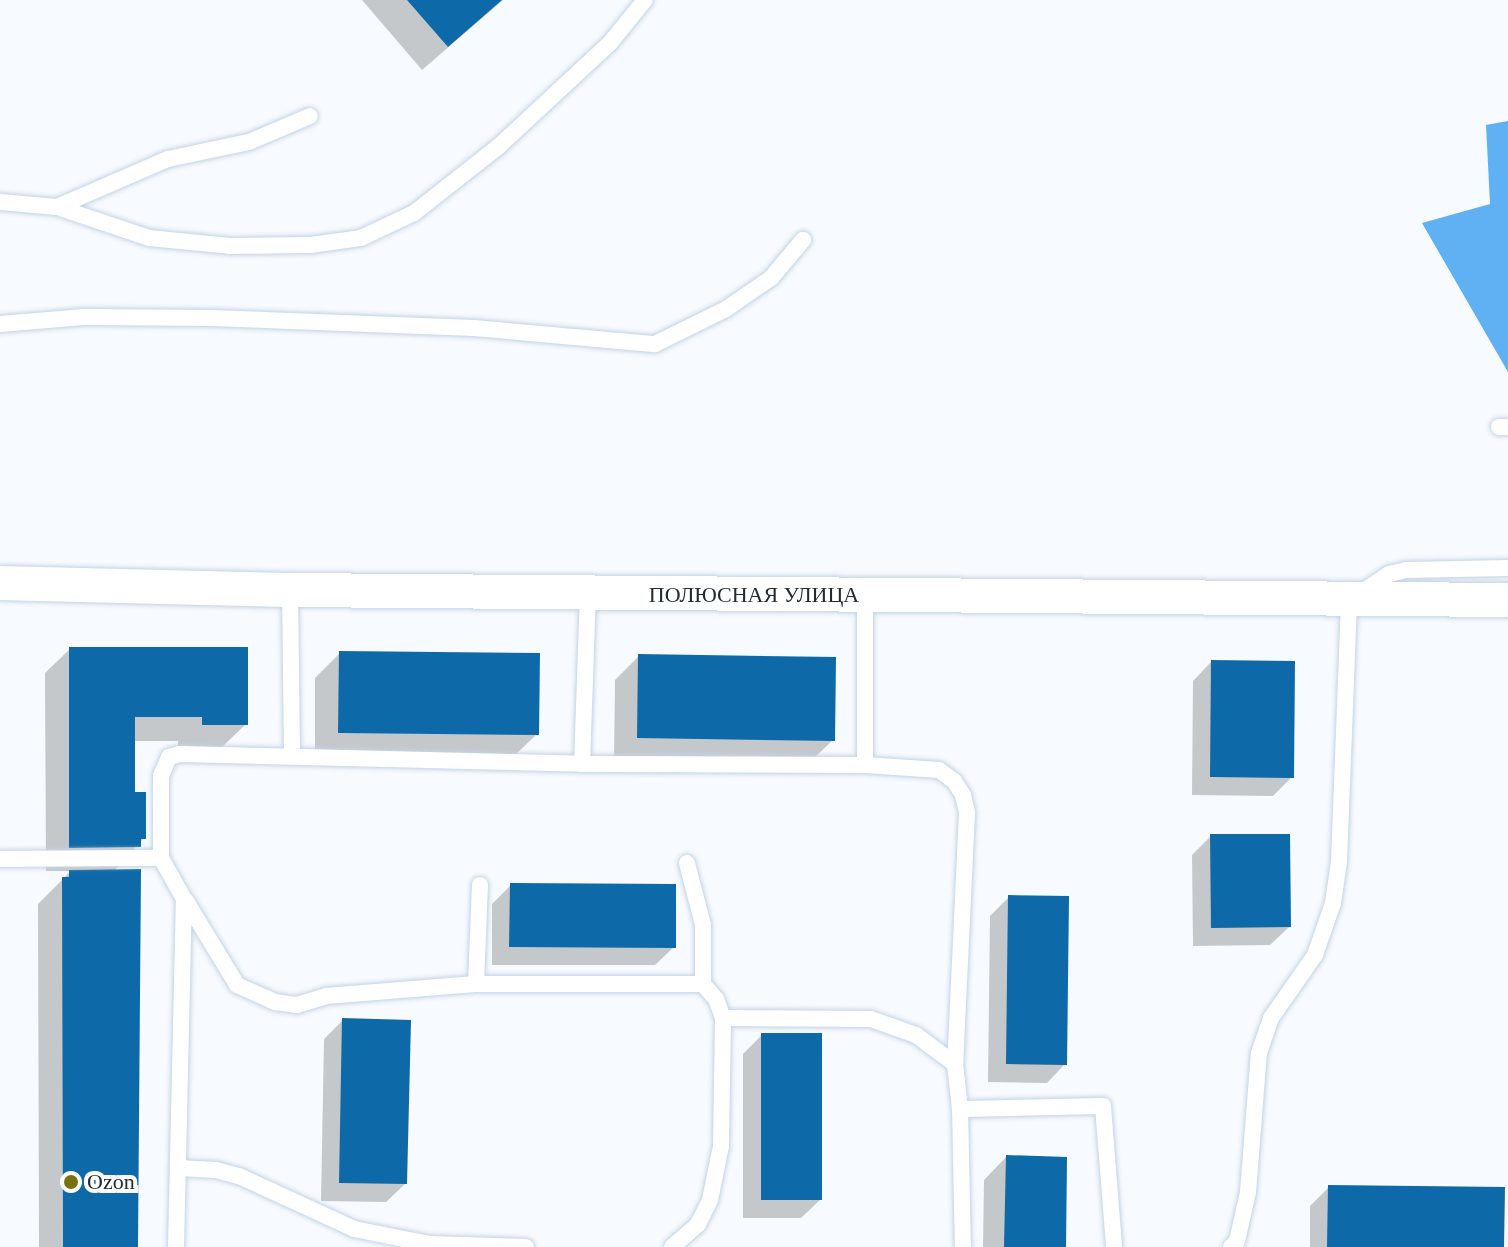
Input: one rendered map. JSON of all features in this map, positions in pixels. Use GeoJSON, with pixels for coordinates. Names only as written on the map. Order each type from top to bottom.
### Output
{"type":"FeatureCollection","features":[{"type":"Feature","properties":{"kind":"street","name":"ПОЛЮСНАЯ УЛИЦА"},"geometry":{"type":"LineString","coordinates":[[0,583],[588,594],[1508,600]]}},
{"type":"Feature","properties":{"kind":"lane"},"geometry":{"type":"LineString","coordinates":[[0,202],[57,207],[162,240],[230,246],[310,245],[361,238],[414,213],[498,147],[610,43],[645,0]]}},
{"type":"Feature","properties":{"kind":"lane"},"geometry":{"type":"LineString","coordinates":[[57,207],[168,159],[249,142],[310,116]]}},
{"type":"Feature","properties":{"kind":"lane"},"geometry":{"type":"LineString","coordinates":[[0,324],[84,317],[212,318],[474,328],[655,344],[726,309],[771,278],[803,240]]}},
{"type":"Feature","properties":{"kind":"lane"},"geometry":{"type":"LineString","coordinates":[[1231,1247],[1237,1241],[1248,1192],[1259,1053],[1271,1018],[1315,955],[1333,903],[1339,862],[1349,601],[1389,574],[1406,570],[1508,568]]}},
{"type":"Feature","properties":{"kind":"lane"},"geometry":{"type":"LineString","coordinates":[[290,590],[292,755]]}},
{"type":"Feature","properties":{"kind":"lane"},"geometry":{"type":"LineString","coordinates":[[582,764],[588,594]]}},
{"type":"Feature","properties":{"kind":"lane"},"geometry":{"type":"LineString","coordinates":[[865,596],[865,765]]}},
{"type":"Feature","properties":{"kind":"lane"},"geometry":{"type":"LineString","coordinates":[[703,984],[476,984],[326,996],[297,1005],[275,1002],[237,985],[161,858],[161,776],[169,757],[180,754],[582,764],[865,765],[939,770],[954,781],[963,795],[967,813],[955,1064],[960,1109],[963,1247]]}},
{"type":"Feature","properties":{"kind":"lane"},"geometry":{"type":"LineString","coordinates":[[0,859],[161,858]]}},
{"type":"Feature","properties":{"kind":"lane"},"geometry":{"type":"LineString","coordinates":[[672,1247],[698,1224],[710,1200],[721,1146],[723,1018],[716,999],[703,984],[703,925],[687,863]]}},
{"type":"Feature","properties":{"kind":"lane"},"geometry":{"type":"LineString","coordinates":[[476,984],[480,885]]}},
{"type":"Feature","properties":{"kind":"lane"},"geometry":{"type":"LineString","coordinates":[[176,1247],[184,899]]}},
{"type":"Feature","properties":{"kind":"lane"},"geometry":{"type":"LineString","coordinates":[[723,1018],[871,1019],[916,1035],[955,1064]]}},
{"type":"Feature","properties":{"kind":"lane"},"geometry":{"type":"LineString","coordinates":[[960,1109],[1103,1106],[1114,1247]]}},
{"type":"Feature","properties":{"kind":"lane"},"geometry":{"type":"LineString","coordinates":[[178,1168],[216,1170],[239,1176],[354,1229],[429,1244],[526,1247]]}},
{"type":"Feature","properties":{"kind":"water"},"geometry":{"type":"Polygon","coordinates":[[[1508,121],[1508,372],[1422,223],[1490,204],[1486,125],[1508,121]]]}},
{"type":"Feature","properties":{"kind":"building"},"geometry":{"type":"Polygon","coordinates":[[[407,0],[502,0],[448,47],[407,0]]]}},
{"type":"Feature","properties":{"kind":"building"},"geometry":{"type":"Polygon","coordinates":[[[69,647],[248,647],[248,725],[202,725],[202,717],[135,717],[135,792],[146,792],[146,839],[141,839],[141,847],[69,848],[69,647]]]}},
{"type":"Feature","properties":{"kind":"building"},"geometry":{"type":"Polygon","coordinates":[[[339,651],[540,653],[539,735],[338,733],[339,651]]]}},
{"type":"Feature","properties":{"kind":"building"},"geometry":{"type":"Polygon","coordinates":[[[638,654],[836,657],[835,741],[637,738],[638,654]]]}},
{"type":"Feature","properties":{"kind":"building"},"geometry":{"type":"Polygon","coordinates":[[[1211,660],[1295,661],[1294,778],[1210,777],[1211,660]]]}},
{"type":"Feature","properties":{"kind":"building"},"geometry":{"type":"Polygon","coordinates":[[[1210,834],[1290,834],[1291,927],[1211,928],[1210,834]]]}},
{"type":"Feature","properties":{"kind":"building"},"geometry":{"type":"Polygon","coordinates":[[[141,869],[138,1247],[63,1247],[62,877],[69,877],[69,870],[141,869]]]}},
{"type":"Feature","properties":{"kind":"building"},"geometry":{"type":"Polygon","coordinates":[[[510,883],[676,884],[676,948],[509,947],[510,883]]]}},
{"type":"Feature","properties":{"kind":"building"},"geometry":{"type":"Polygon","coordinates":[[[1008,895],[1069,896],[1067,1065],[1006,1064],[1008,895]]]}},
{"type":"Feature","properties":{"kind":"building"},"geometry":{"type":"Polygon","coordinates":[[[342,1018],[411,1020],[407,1184],[339,1183],[342,1018]]]}},
{"type":"Feature","properties":{"kind":"building"},"geometry":{"type":"Polygon","coordinates":[[[761,1033],[822,1033],[822,1200],[761,1200],[761,1033]]]}},
{"type":"Feature","properties":{"kind":"building"},"geometry":{"type":"Polygon","coordinates":[[[1006,1155],[1067,1157],[1066,1247],[1004,1247],[1006,1155]]]}},
{"type":"Feature","properties":{"kind":"building"},"geometry":{"type":"Polygon","coordinates":[[[1328,1185],[1505,1187],[1504,1247],[1327,1247],[1328,1185]]]}},
{"type":"Feature","properties":{"kind":"place","name":"Ozon"},"geometry":{"type":"Point","coordinates":[71,1182]}}]}
